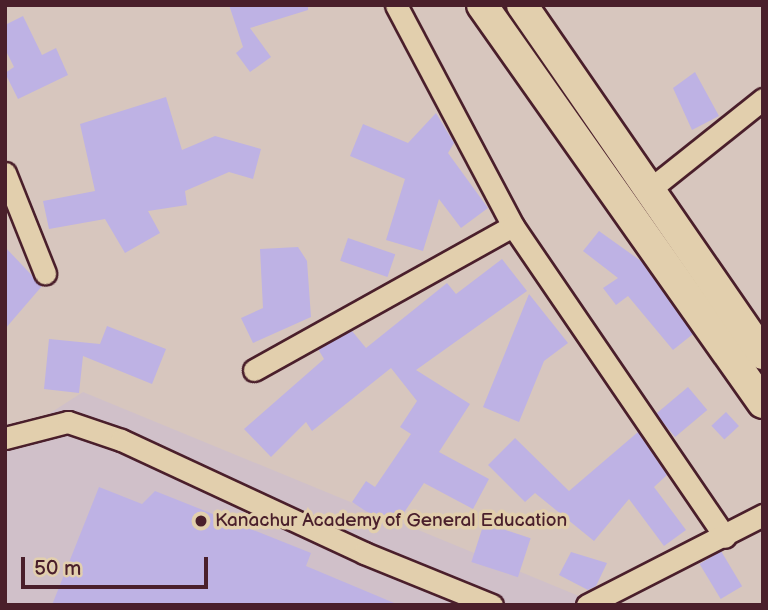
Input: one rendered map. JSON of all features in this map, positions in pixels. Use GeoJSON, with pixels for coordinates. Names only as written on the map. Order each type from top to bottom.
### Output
{"type":"FeatureCollection","features":[{"type":"Feature","properties":{"kind":"main road"},"geometry":{"type":"LineString","coordinates":[[482,5],[763,402]]}},
{"type":"Feature","properties":{"kind":"main road"},"geometry":{"type":"LineString","coordinates":[[522,5],[763,354]]}},
{"type":"Feature","properties":{"kind":"street"},"geometry":{"type":"LineString","coordinates":[[396,5],[513,226],[725,537]]}},
{"type":"Feature","properties":{"kind":"street"},"geometry":{"type":"LineString","coordinates":[[649,190],[763,99]]}},
{"type":"Feature","properties":{"kind":"street"},"geometry":{"type":"LineString","coordinates":[[5,173],[45,273]]}},
{"type":"Feature","properties":{"kind":"street"},"geometry":{"type":"LineString","coordinates":[[254,370],[513,226]]}},
{"type":"Feature","properties":{"kind":"street"},"geometry":{"type":"LineString","coordinates":[[5,438],[68,422],[121,440],[364,554],[492,605]]}},
{"type":"Feature","properties":{"kind":"street"},"geometry":{"type":"LineString","coordinates":[[587,605],[725,537],[763,515]]}},
{"type":"Feature","properties":{"kind":"shaded area","name":"Kanachur Academy of General Education"},"geometry":{"type":"Polygon","coordinates":[[[83,392],[591,601],[590,605],[5,605],[5,442],[83,392]]]}},
{"type":"Feature","properties":{"kind":"building"},"geometry":{"type":"Polygon","coordinates":[[[229,5],[308,5],[308,10],[250,28],[271,57],[250,72],[236,53],[243,47],[229,5]]]}},
{"type":"Feature","properties":{"kind":"building"},"geometry":{"type":"Polygon","coordinates":[[[23,16],[42,55],[56,48],[68,75],[18,99],[5,73],[14,67],[5,49],[5,25],[23,16]]]}},
{"type":"Feature","properties":{"kind":"building"},"geometry":{"type":"Polygon","coordinates":[[[695,72],[719,116],[692,130],[673,88],[695,72]]]}},
{"type":"Feature","properties":{"kind":"building"},"geometry":{"type":"Polygon","coordinates":[[[166,97],[182,150],[215,136],[261,149],[253,179],[229,172],[185,191],[187,205],[148,211],[160,233],[125,253],[105,219],[49,229],[43,201],[95,191],[80,124],[166,97]]]}},
{"type":"Feature","properties":{"kind":"building"},"geometry":{"type":"Polygon","coordinates":[[[436,113],[454,143],[448,153],[488,208],[461,228],[439,199],[423,251],[386,240],[405,179],[350,156],[363,124],[408,143],[436,113]]]}},
{"type":"Feature","properties":{"kind":"building"},"geometry":{"type":"Polygon","coordinates":[[[599,231],[641,261],[693,334],[673,350],[628,296],[616,305],[603,288],[618,278],[583,251],[599,231]]]}},
{"type":"Feature","properties":{"kind":"building"},"geometry":{"type":"Polygon","coordinates":[[[348,238],[395,254],[387,277],[340,261],[348,238]]]}},
{"type":"Feature","properties":{"kind":"building"},"geometry":{"type":"Polygon","coordinates":[[[5,247],[42,286],[5,329],[5,247]]]}},
{"type":"Feature","properties":{"kind":"building"},"geometry":{"type":"Polygon","coordinates":[[[298,247],[307,261],[311,317],[253,343],[241,318],[263,308],[260,249],[298,247]]]}},
{"type":"Feature","properties":{"kind":"building"},"geometry":{"type":"Polygon","coordinates":[[[502,259],[527,291],[416,370],[470,404],[439,452],[489,479],[473,509],[424,483],[393,529],[352,502],[366,481],[375,487],[411,434],[400,427],[417,401],[391,368],[312,431],[306,422],[271,457],[244,429],[324,359],[318,349],[352,331],[366,348],[447,283],[456,294],[502,259]]]}},
{"type":"Feature","properties":{"kind":"building"},"geometry":{"type":"Polygon","coordinates":[[[529,294],[568,343],[544,361],[519,422],[483,407],[529,294]]]}},
{"type":"Feature","properties":{"kind":"building"},"geometry":{"type":"Polygon","coordinates":[[[107,326],[166,349],[152,384],[83,356],[79,393],[44,389],[49,339],[100,344],[107,326]]]}},
{"type":"Feature","properties":{"kind":"building"},"geometry":{"type":"Polygon","coordinates":[[[688,387],[707,410],[675,437],[656,414],[688,387]]]}},
{"type":"Feature","properties":{"kind":"building"},"geometry":{"type":"Polygon","coordinates":[[[726,412],[739,426],[724,440],[711,426],[726,412]]]}},
{"type":"Feature","properties":{"kind":"building"},"geometry":{"type":"Polygon","coordinates":[[[638,432],[667,475],[654,487],[686,530],[664,546],[629,499],[594,541],[535,493],[525,502],[488,465],[515,438],[569,491],[638,432]]]}},
{"type":"Feature","properties":{"kind":"building"},"geometry":{"type":"Polygon","coordinates":[[[99,487],[142,504],[155,491],[311,553],[306,566],[399,605],[52,605],[99,487]]]}},
{"type":"Feature","properties":{"kind":"building"},"geometry":{"type":"Polygon","coordinates":[[[484,523],[531,538],[518,577],[471,562],[484,523]]]}},
{"type":"Feature","properties":{"kind":"building"},"geometry":{"type":"Polygon","coordinates":[[[721,551],[742,586],[721,599],[700,564],[721,551]]]}},
{"type":"Feature","properties":{"kind":"building"},"geometry":{"type":"Polygon","coordinates":[[[571,552],[607,563],[596,586],[588,590],[559,575],[571,552]]]}},
{"type":"Feature","properties":{"kind":"place","name":"Kanachur Academy of General Education"},"geometry":{"type":"Point","coordinates":[201,521]}}]}
